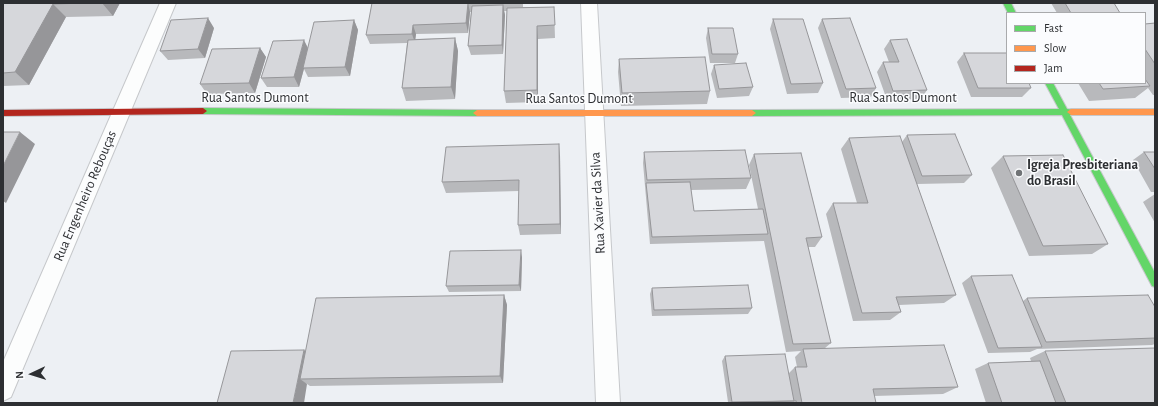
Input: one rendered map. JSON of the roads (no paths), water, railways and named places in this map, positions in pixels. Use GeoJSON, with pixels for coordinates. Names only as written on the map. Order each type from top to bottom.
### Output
{"type":"FeatureCollection","features":[{"type":"Feature","properties":{"kind":"street","name":"Rua Engenheiro Rebouças"},"geometry":{"type":"LineString","coordinates":[[3,389],[168,3]]}},
{"type":"Feature","properties":{"kind":"street","name":"Rua Xavier da Silva"},"geometry":{"type":"LineString","coordinates":[[589,3],[593,113],[608,403]]}},
{"type":"Feature","properties":{"kind":"street"},"geometry":{"type":"LineString","coordinates":[[1007,3],[1012,12]]}},
{"type":"Feature","properties":{"kind":"street"},"geometry":{"type":"LineString","coordinates":[[1050,84],[1155,283]]}},
{"type":"Feature","properties":{"kind":"street","name":"Rua Santos Dumont"},"geometry":{"type":"LineString","coordinates":[[3,113],[122,111],[593,113],[1155,112]]}},
{"type":"Feature","properties":{"kind":"place","name":"Igreja Presbiteriana do Brasil"},"geometry":{"type":"Point","coordinates":[1019,173]}}]}
